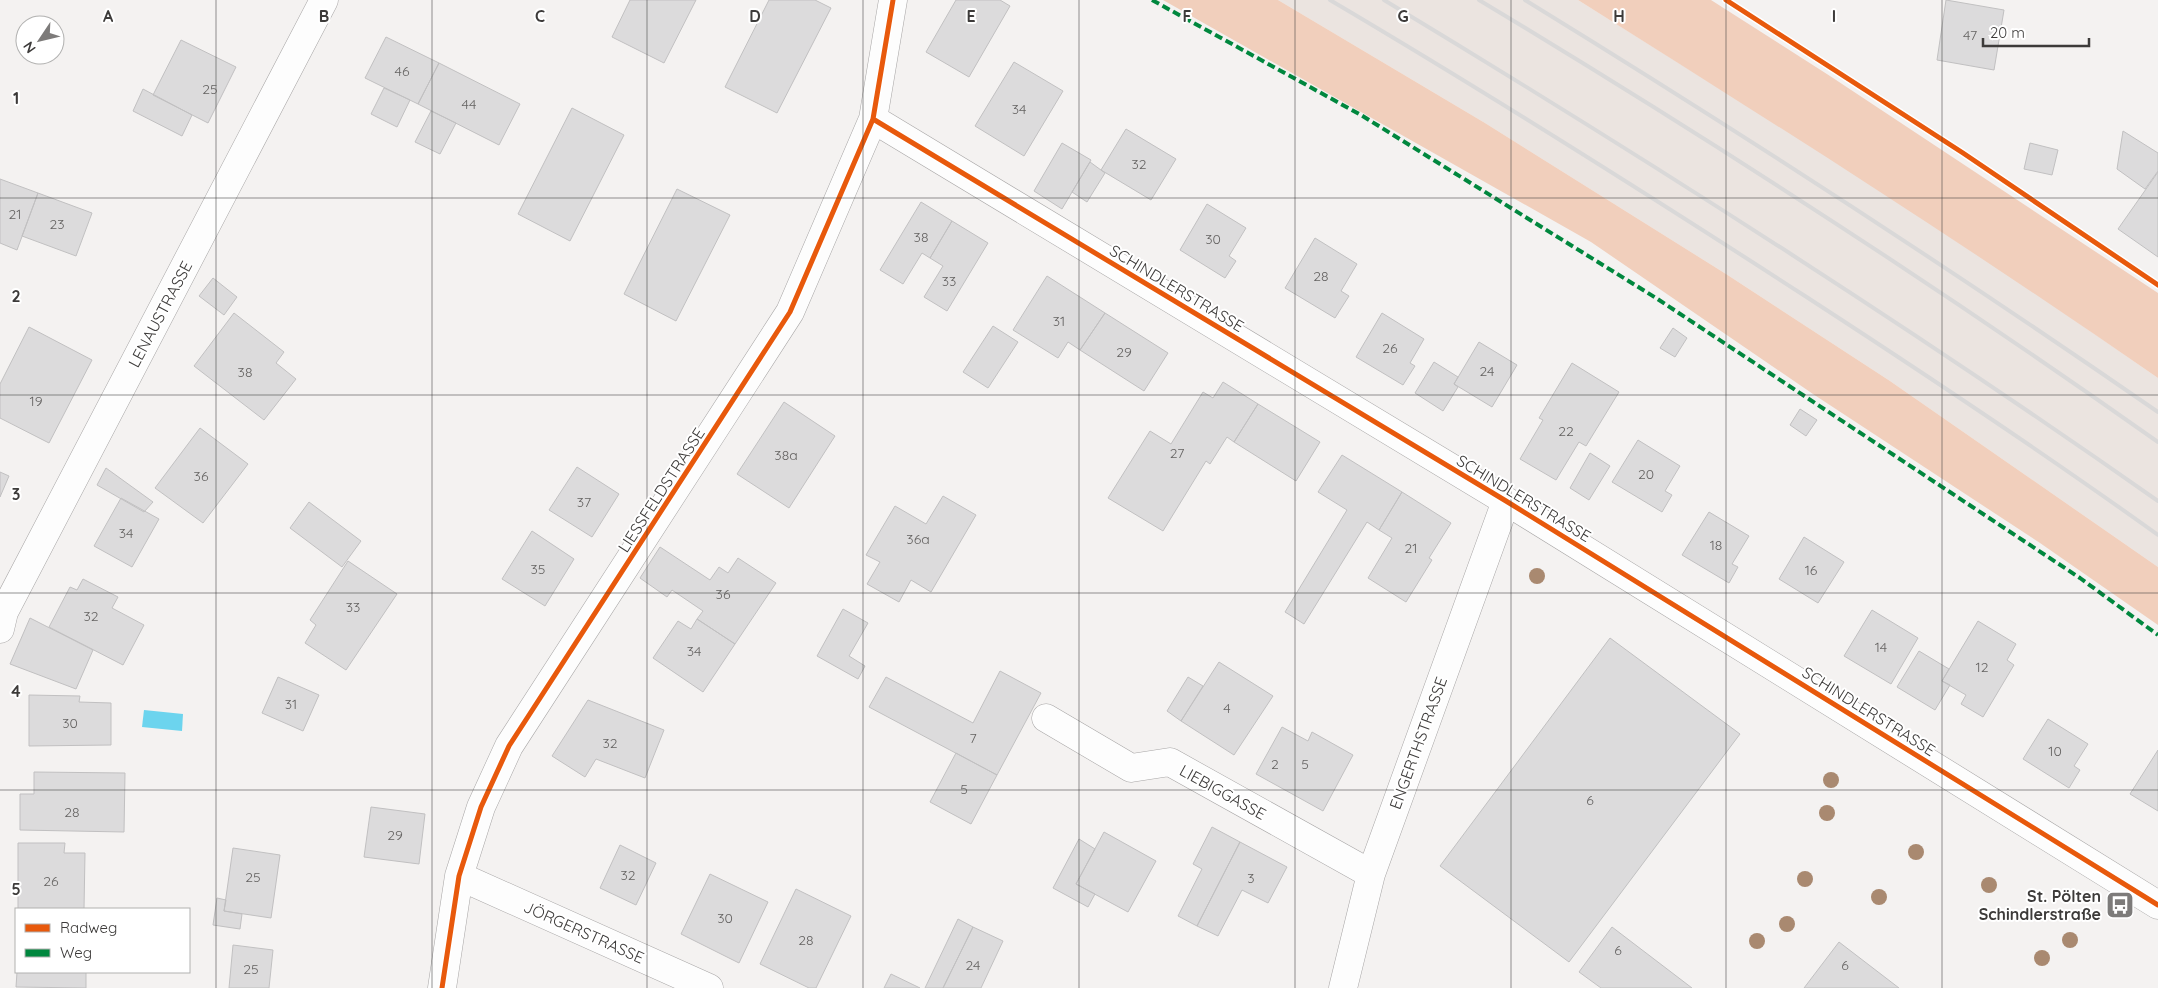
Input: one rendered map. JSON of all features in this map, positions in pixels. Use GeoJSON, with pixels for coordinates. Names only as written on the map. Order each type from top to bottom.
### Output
{"type":"FeatureCollection","features":[{"type":"Feature","properties":{"kind":"street","name":"LENAUSTRASSE"},"geometry":{"type":"LineString","coordinates":[[2,617],[324,0]]}},
{"type":"Feature","properties":{"kind":"street","name":"LIESSFELDSTRASSE"},"geometry":{"type":"LineString","coordinates":[[442,988],[459,876],[481,807],[510,746],[790,312],[873,119],[893,0]]}},
{"type":"Feature","properties":{"kind":"street","name":"SCHINDLERSTRASSE"},"geometry":{"type":"LineString","coordinates":[[873,119],[1506,501],[2158,904]]}},
{"type":"Feature","properties":{"kind":"street","name":"ENGERTHSTRASSE"},"geometry":{"type":"LineString","coordinates":[[1343,988],[1371,874],[1506,501]]}},
{"type":"Feature","properties":{"kind":"street","name":"LIEBIGGASSE"},"geometry":{"type":"LineString","coordinates":[[1046,718],[1131,768],[1170,762],[1371,874]]}},
{"type":"Feature","properties":{"kind":"street","name":"JÖRGERSTRASSE"},"geometry":{"type":"LineString","coordinates":[[459,876],[709,988]]}},
{"type":"Feature","properties":{"kind":"shaded area"},"geometry":{"type":"Polygon","coordinates":[[[1163,0],[1278,0],[1485,123],[1726,274],[1890,381],[2158,567],[2158,625],[2040,543],[1813,394],[1591,242],[1163,0]]]}},
{"type":"Feature","properties":{"kind":"shaded area"},"geometry":{"type":"Polygon","coordinates":[[[1278,0],[1578,0],[1840,164],[2038,295],[2158,378],[2158,567],[1890,381],[1726,274],[1485,123],[1278,0]]]}},
{"type":"Feature","properties":{"kind":"shaded area"},"geometry":{"type":"Polygon","coordinates":[[[1578,0],[1711,0],[1830,76],[2158,293],[2158,378],[1870,186],[1578,0]]]}},
{"type":"Feature","properties":{"kind":"water"},"geometry":{"type":"Polygon","coordinates":[[[144,710],[183,714],[182,731],[142,727],[144,710]]]}},
{"type":"Feature","properties":{"kind":"building"},"geometry":{"type":"Polygon","coordinates":[[[630,0],[696,0],[664,63],[612,37],[630,0]]]}},
{"type":"Feature","properties":{"kind":"building"},"geometry":{"type":"Polygon","coordinates":[[[769,0],[815,0],[831,8],[777,113],[725,87],[769,0]]]}},
{"type":"Feature","properties":{"kind":"building"},"geometry":{"type":"Polygon","coordinates":[[[956,0],[1000,0],[1010,6],[969,77],[926,52],[956,0]]]}},
{"type":"Feature","properties":{"kind":"building"},"geometry":{"type":"Polygon","coordinates":[[[1946,0],[2004,10],[1994,70],[1937,60],[1946,0]]]}},
{"type":"Feature","properties":{"kind":"building"},"geometry":{"type":"Polygon","coordinates":[[[386,37],[439,63],[418,104],[365,78],[386,37]]]}},
{"type":"Feature","properties":{"kind":"building"},"geometry":{"type":"Polygon","coordinates":[[[181,40],[236,67],[208,123],[153,95],[181,40]]]}},
{"type":"Feature","properties":{"kind":"building"},"geometry":{"type":"Polygon","coordinates":[[[1014,62],[1063,91],[1024,156],[975,126],[1014,62]]]}},
{"type":"Feature","properties":{"kind":"building"},"geometry":{"type":"Polygon","coordinates":[[[439,63],[520,104],[499,145],[418,104],[439,63]]]}},
{"type":"Feature","properties":{"kind":"building"},"geometry":{"type":"Polygon","coordinates":[[[384,88],[410,100],[397,127],[371,114],[384,88]]]}},
{"type":"Feature","properties":{"kind":"building"},"geometry":{"type":"Polygon","coordinates":[[[143,89],[192,115],[182,136],[133,111],[143,89]]]}},
{"type":"Feature","properties":{"kind":"building"},"geometry":{"type":"Polygon","coordinates":[[[572,108],[624,135],[570,241],[518,214],[572,108]]]}},
{"type":"Feature","properties":{"kind":"building"},"geometry":{"type":"Polygon","coordinates":[[[431,111],[456,123],[440,154],[415,142],[431,111]]]}},
{"type":"Feature","properties":{"kind":"building"},"geometry":{"type":"Polygon","coordinates":[[[1126,129],[1176,159],[1151,200],[1101,170],[1126,129]]]}},
{"type":"Feature","properties":{"kind":"building"},"geometry":{"type":"Polygon","coordinates":[[[2123,131],[2158,153],[2158,171],[2145,189],[2117,169],[2123,131]]]}},
{"type":"Feature","properties":{"kind":"building"},"geometry":{"type":"Polygon","coordinates":[[[1062,143],[1091,160],[1062,209],[1034,191],[1062,143]]]}},
{"type":"Feature","properties":{"kind":"building"},"geometry":{"type":"Polygon","coordinates":[[[2030,143],[2058,150],[2052,175],[2024,169],[2030,143]]]}},
{"type":"Feature","properties":{"kind":"building"},"geometry":{"type":"Polygon","coordinates":[[[1090,162],[1105,173],[1087,202],[1072,192],[1090,162]]]}},
{"type":"Feature","properties":{"kind":"building"},"geometry":{"type":"Polygon","coordinates":[[[2158,172],[2158,257],[2118,229],[2158,172]]]}},
{"type":"Feature","properties":{"kind":"building"},"geometry":{"type":"Polygon","coordinates":[[[0,179],[38,193],[17,250],[0,243],[0,179]]]}},
{"type":"Feature","properties":{"kind":"building"},"geometry":{"type":"Polygon","coordinates":[[[677,189],[730,215],[676,321],[624,294],[677,189]]]}},
{"type":"Feature","properties":{"kind":"building"},"geometry":{"type":"Polygon","coordinates":[[[38,193],[92,213],[76,256],[22,236],[38,193]]]}},
{"type":"Feature","properties":{"kind":"building"},"geometry":{"type":"Polygon","coordinates":[[[921,202],[952,221],[930,258],[922,253],[903,284],[880,270],[921,202]]]}},
{"type":"Feature","properties":{"kind":"building"},"geometry":{"type":"Polygon","coordinates":[[[1207,204],[1246,228],[1229,256],[1236,261],[1225,278],[1180,250],[1207,204]]]}},
{"type":"Feature","properties":{"kind":"building"},"geometry":{"type":"Polygon","coordinates":[[[952,221],[988,243],[947,311],[924,297],[943,266],[930,258],[952,221]]]}},
{"type":"Feature","properties":{"kind":"building"},"geometry":{"type":"Polygon","coordinates":[[[1315,238],[1357,264],[1341,291],[1349,296],[1335,318],[1285,288],[1315,238]]]}},
{"type":"Feature","properties":{"kind":"building"},"geometry":{"type":"Polygon","coordinates":[[[1047,276],[1105,313],[1080,350],[1068,342],[1058,358],[1013,330],[1047,276]]]}},
{"type":"Feature","properties":{"kind":"building"},"geometry":{"type":"Polygon","coordinates":[[[213,278],[237,297],[224,315],[199,296],[213,278]]]}},
{"type":"Feature","properties":{"kind":"building"},"geometry":{"type":"Polygon","coordinates":[[[234,313],[284,352],[276,363],[296,379],[264,420],[194,366],[234,313]]]}},
{"type":"Feature","properties":{"kind":"building"},"geometry":{"type":"Polygon","coordinates":[[[1105,313],[1168,353],[1144,391],[1080,350],[1105,313]]]}},
{"type":"Feature","properties":{"kind":"building"},"geometry":{"type":"Polygon","coordinates":[[[1382,313],[1424,339],[1410,363],[1415,366],[1403,385],[1356,357],[1382,313]]]}},
{"type":"Feature","properties":{"kind":"building"},"geometry":{"type":"Polygon","coordinates":[[[993,326],[1018,342],[988,388],[963,372],[993,326]]]}},
{"type":"Feature","properties":{"kind":"building"},"geometry":{"type":"Polygon","coordinates":[[[29,327],[92,360],[49,443],[0,418],[0,384],[29,327]]]}},
{"type":"Feature","properties":{"kind":"building"},"geometry":{"type":"Polygon","coordinates":[[[1673,328],[1687,338],[1675,357],[1660,348],[1673,328]]]}},
{"type":"Feature","properties":{"kind":"building"},"geometry":{"type":"Polygon","coordinates":[[[1479,342],[1517,365],[1492,407],[1454,384],[1479,342]]]}},
{"type":"Feature","properties":{"kind":"building"},"geometry":{"type":"Polygon","coordinates":[[[1434,362],[1458,377],[1454,384],[1458,387],[1443,411],[1415,393],[1434,362]]]}},
{"type":"Feature","properties":{"kind":"building"},"geometry":{"type":"Polygon","coordinates":[[[1572,363],[1619,392],[1586,446],[1579,442],[1556,480],[1520,459],[1543,420],[1539,418],[1572,363]]]}},
{"type":"Feature","properties":{"kind":"building"},"geometry":{"type":"Polygon","coordinates":[[[1223,382],[1258,404],[1234,442],[1227,437],[1210,464],[1206,461],[1163,531],[1108,498],[1150,431],[1171,444],[1203,392],[1213,398],[1223,382]]]}},
{"type":"Feature","properties":{"kind":"building"},"geometry":{"type":"Polygon","coordinates":[[[784,402],[835,436],[789,508],[737,474],[784,402]]]}},
{"type":"Feature","properties":{"kind":"building"},"geometry":{"type":"Polygon","coordinates":[[[1258,404],[1320,442],[1296,481],[1234,442],[1258,404]]]}},
{"type":"Feature","properties":{"kind":"building"},"geometry":{"type":"Polygon","coordinates":[[[1800,409],[1817,420],[1806,436],[1790,425],[1800,409]]]}},
{"type":"Feature","properties":{"kind":"building"},"geometry":{"type":"Polygon","coordinates":[[[200,428],[248,464],[203,523],[155,488],[200,428]]]}},
{"type":"Feature","properties":{"kind":"building"},"geometry":{"type":"Polygon","coordinates":[[[1638,440],[1680,466],[1665,491],[1672,495],[1662,512],[1612,482],[1638,440]]]}},
{"type":"Feature","properties":{"kind":"building"},"geometry":{"type":"Polygon","coordinates":[[[1590,453],[1610,466],[1589,500],[1570,488],[1590,453]]]}},
{"type":"Feature","properties":{"kind":"building"},"geometry":{"type":"Polygon","coordinates":[[[1342,455],[1402,492],[1379,530],[1367,522],[1304,624],[1285,612],[1347,510],[1318,492],[1342,455]]]}},
{"type":"Feature","properties":{"kind":"building"},"geometry":{"type":"Polygon","coordinates":[[[577,467],[619,494],[592,537],[549,510],[577,467]]]}},
{"type":"Feature","properties":{"kind":"building"},"geometry":{"type":"Polygon","coordinates":[[[106,468],[153,502],[144,512],[97,485],[106,468]]]}},
{"type":"Feature","properties":{"kind":"building"},"geometry":{"type":"Polygon","coordinates":[[[0,472],[9,476],[0,497],[0,472]]]}},
{"type":"Feature","properties":{"kind":"building"},"geometry":{"type":"Polygon","coordinates":[[[1402,492],[1451,523],[1429,558],[1432,560],[1406,602],[1368,578],[1392,538],[1379,530],[1402,492]]]}},
{"type":"Feature","properties":{"kind":"building"},"geometry":{"type":"Polygon","coordinates":[[[943,496],[976,515],[931,592],[911,580],[899,602],[867,584],[880,562],[866,555],[895,506],[926,524],[943,496]]]}},
{"type":"Feature","properties":{"kind":"building"},"geometry":{"type":"Polygon","coordinates":[[[121,498],[159,519],[132,567],[94,546],[121,498]]]}},
{"type":"Feature","properties":{"kind":"building"},"geometry":{"type":"Polygon","coordinates":[[[309,502],[361,541],[342,567],[290,528],[309,502]]]}},
{"type":"Feature","properties":{"kind":"building"},"geometry":{"type":"Polygon","coordinates":[[[1709,512],[1749,536],[1732,564],[1738,567],[1729,583],[1682,555],[1709,512]]]}},
{"type":"Feature","properties":{"kind":"building"},"geometry":{"type":"Polygon","coordinates":[[[532,531],[574,559],[545,606],[502,579],[532,531]]]}},
{"type":"Feature","properties":{"kind":"building"},"geometry":{"type":"Polygon","coordinates":[[[1804,537],[1844,562],[1818,603],[1779,579],[1804,537]]]}},
{"type":"Feature","properties":{"kind":"building"},"geometry":{"type":"Polygon","coordinates":[[[660,547],[710,580],[719,567],[728,573],[738,558],[776,583],[735,644],[697,619],[703,611],[672,590],[667,597],[640,578],[660,547]]]}},
{"type":"Feature","properties":{"kind":"building"},"geometry":{"type":"Polygon","coordinates":[[[348,561],[397,594],[346,670],[305,643],[316,625],[310,620],[348,561]]]}},
{"type":"Feature","properties":{"kind":"building"},"geometry":{"type":"Polygon","coordinates":[[[83,579],[118,597],[112,608],[144,625],[123,665],[49,627],[70,587],[77,590],[83,579]]]}},
{"type":"Feature","properties":{"kind":"building"},"geometry":{"type":"Polygon","coordinates":[[[843,609],[868,623],[849,656],[865,666],[858,679],[817,656],[843,609]]]}},
{"type":"Feature","properties":{"kind":"building"},"geometry":{"type":"Polygon","coordinates":[[[1872,610],[1918,638],[1891,684],[1844,656],[1872,610]]]}},
{"type":"Feature","properties":{"kind":"building"},"geometry":{"type":"Polygon","coordinates":[[[30,618],[93,650],[76,689],[10,664],[30,618]]]}},
{"type":"Feature","properties":{"kind":"building"},"geometry":{"type":"Polygon","coordinates":[[[697,619],[735,644],[703,692],[653,658],[678,621],[691,629],[697,619]]]}},
{"type":"Feature","properties":{"kind":"building"},"geometry":{"type":"Polygon","coordinates":[[[1978,621],[2016,644],[2007,660],[2014,665],[1983,717],[1961,704],[1966,695],[1942,681],[1978,621]]]}},
{"type":"Feature","properties":{"kind":"building"},"geometry":{"type":"Polygon","coordinates":[[[1610,638],[1740,734],[1569,962],[1440,866],[1610,638]]]}},
{"type":"Feature","properties":{"kind":"building"},"geometry":{"type":"Polygon","coordinates":[[[1919,651],[1949,669],[1942,681],[1950,685],[1935,710],[1897,687],[1919,651]]]}},
{"type":"Feature","properties":{"kind":"building"},"geometry":{"type":"Polygon","coordinates":[[[1219,662],[1273,696],[1234,755],[1181,721],[1219,662]]]}},
{"type":"Feature","properties":{"kind":"building"},"geometry":{"type":"Polygon","coordinates":[[[1000,671],[1041,693],[997,775],[869,707],[886,677],[973,723],[1000,671]]]}},
{"type":"Feature","properties":{"kind":"building"},"geometry":{"type":"Polygon","coordinates":[[[278,677],[319,695],[303,731],[262,713],[278,677]]]}},
{"type":"Feature","properties":{"kind":"building"},"geometry":{"type":"Polygon","coordinates":[[[1188,677],[1203,686],[1181,721],[1167,711],[1188,677]]]}},
{"type":"Feature","properties":{"kind":"building"},"geometry":{"type":"Polygon","coordinates":[[[29,695],[80,696],[79,702],[111,703],[111,745],[29,746],[29,695]]]}},
{"type":"Feature","properties":{"kind":"building"},"geometry":{"type":"Polygon","coordinates":[[[588,700],[664,730],[645,778],[596,759],[585,777],[552,756],[588,700]]]}},
{"type":"Feature","properties":{"kind":"building"},"geometry":{"type":"Polygon","coordinates":[[[2048,719],[2088,744],[2074,766],[2080,770],[2069,788],[2023,759],[2048,719]]]}},
{"type":"Feature","properties":{"kind":"building"},"geometry":{"type":"Polygon","coordinates":[[[1282,727],[1308,741],[1312,732],[1353,755],[1323,811],[1256,774],[1282,727]]]}},
{"type":"Feature","properties":{"kind":"building"},"geometry":{"type":"Polygon","coordinates":[[[2158,750],[2158,811],[2130,794],[2158,750]]]}},
{"type":"Feature","properties":{"kind":"building"},"geometry":{"type":"Polygon","coordinates":[[[956,753],[997,775],[971,824],[930,802],[956,753]]]}},
{"type":"Feature","properties":{"kind":"building"},"geometry":{"type":"Polygon","coordinates":[[[34,772],[125,773],[124,832],[20,830],[20,794],[34,794],[34,772]]]}},
{"type":"Feature","properties":{"kind":"building"},"geometry":{"type":"Polygon","coordinates":[[[371,807],[425,814],[419,864],[364,857],[371,807]]]}},
{"type":"Feature","properties":{"kind":"building"},"geometry":{"type":"Polygon","coordinates":[[[1212,827],[1240,842],[1197,926],[1178,916],[1202,869],[1193,864],[1212,827]]]}},
{"type":"Feature","properties":{"kind":"building"},"geometry":{"type":"Polygon","coordinates":[[[1104,832],[1156,861],[1128,912],[1076,884],[1104,832]]]}},
{"type":"Feature","properties":{"kind":"building"},"geometry":{"type":"Polygon","coordinates":[[[1079,839],[1095,849],[1076,884],[1095,894],[1088,907],[1053,888],[1079,839]]]}},
{"type":"Feature","properties":{"kind":"building"},"geometry":{"type":"Polygon","coordinates":[[[1240,842],[1287,867],[1268,903],[1242,890],[1218,936],[1197,926],[1240,842]]]}},
{"type":"Feature","properties":{"kind":"building"},"geometry":{"type":"Polygon","coordinates":[[[18,843],[65,843],[64,853],[85,853],[84,908],[18,908],[18,843]]]}},
{"type":"Feature","properties":{"kind":"building"},"geometry":{"type":"Polygon","coordinates":[[[620,845],[656,863],[636,905],[600,888],[620,845]]]}},
{"type":"Feature","properties":{"kind":"building"},"geometry":{"type":"Polygon","coordinates":[[[233,848],[280,855],[271,918],[224,911],[233,848]]]}},
{"type":"Feature","properties":{"kind":"building"},"geometry":{"type":"Polygon","coordinates":[[[710,874],[768,902],[739,963],[681,934],[710,874]]]}},
{"type":"Feature","properties":{"kind":"building"},"geometry":{"type":"Polygon","coordinates":[[[796,889],[851,916],[816,988],[809,988],[760,964],[796,889]]]}},
{"type":"Feature","properties":{"kind":"building"},"geometry":{"type":"Polygon","coordinates":[[[217,898],[226,900],[224,911],[242,914],[240,929],[213,925],[217,898]]]}},
{"type":"Feature","properties":{"kind":"building"},"geometry":{"type":"Polygon","coordinates":[[[958,919],[973,927],[943,988],[925,988],[958,919]]]}},
{"type":"Feature","properties":{"kind":"building"},"geometry":{"type":"Polygon","coordinates":[[[973,927],[1003,941],[981,988],[943,988],[973,927]]]}},
{"type":"Feature","properties":{"kind":"building"},"geometry":{"type":"Polygon","coordinates":[[[1612,927],[1692,988],[1601,988],[1579,972],[1612,927]]]}},
{"type":"Feature","properties":{"kind":"building"},"geometry":{"type":"Polygon","coordinates":[[[1839,942],[1899,988],[1804,988],[1839,942]]]}},
{"type":"Feature","properties":{"kind":"building"},"geometry":{"type":"Polygon","coordinates":[[[233,945],[273,950],[269,988],[229,988],[233,945]]]}},
{"type":"Feature","properties":{"kind":"building"},"geometry":{"type":"Polygon","coordinates":[[[17,973],[86,973],[86,988],[16,987],[17,973]]]}},
{"type":"Feature","properties":{"kind":"building"},"geometry":{"type":"Polygon","coordinates":[[[891,974],[920,988],[884,988],[891,974]]]}},
{"type":"Feature","properties":{"kind":"railway"},"geometry":{"type":"LineString","coordinates":[[1330,0],[1688,220],[1895,355],[2158,535]]}},
{"type":"Feature","properties":{"kind":"railway"},"geometry":{"type":"LineString","coordinates":[[1384,0],[1580,120],[1775,244],[1968,370],[2158,501]]}},
{"type":"Feature","properties":{"kind":"railway"},"geometry":{"type":"LineString","coordinates":[[1479,0],[1737,160],[1907,270],[2158,442]]}},
{"type":"Feature","properties":{"kind":"railway"},"geometry":{"type":"LineString","coordinates":[[1525,0],[1844,202],[2158,412]]}},
{"type":"Feature","properties":{"kind":"marked path"},"geometry":{"type":"LineString","coordinates":[[1152,0],[1361,115],[1656,298],[2080,578],[2158,635]]}},
{"type":"Feature","properties":{"kind":"cycle path"},"geometry":{"type":"LineString","coordinates":[[442,988],[459,876],[481,807],[509,746],[790,312],[873,119],[893,0]]}},
{"type":"Feature","properties":{"kind":"cycle path"},"geometry":{"type":"LineString","coordinates":[[1726,0],[1963,153],[2158,285]]}},
{"type":"Feature","properties":{"kind":"cycle path"},"geometry":{"type":"LineString","coordinates":[[873,119],[1506,501],[2158,905]]}},
{"type":"Feature","properties":{"kind":"place","name":"St. Pölten Schindlerstraße"},"geometry":{"type":"Point","coordinates":[2120,905]}}]}
